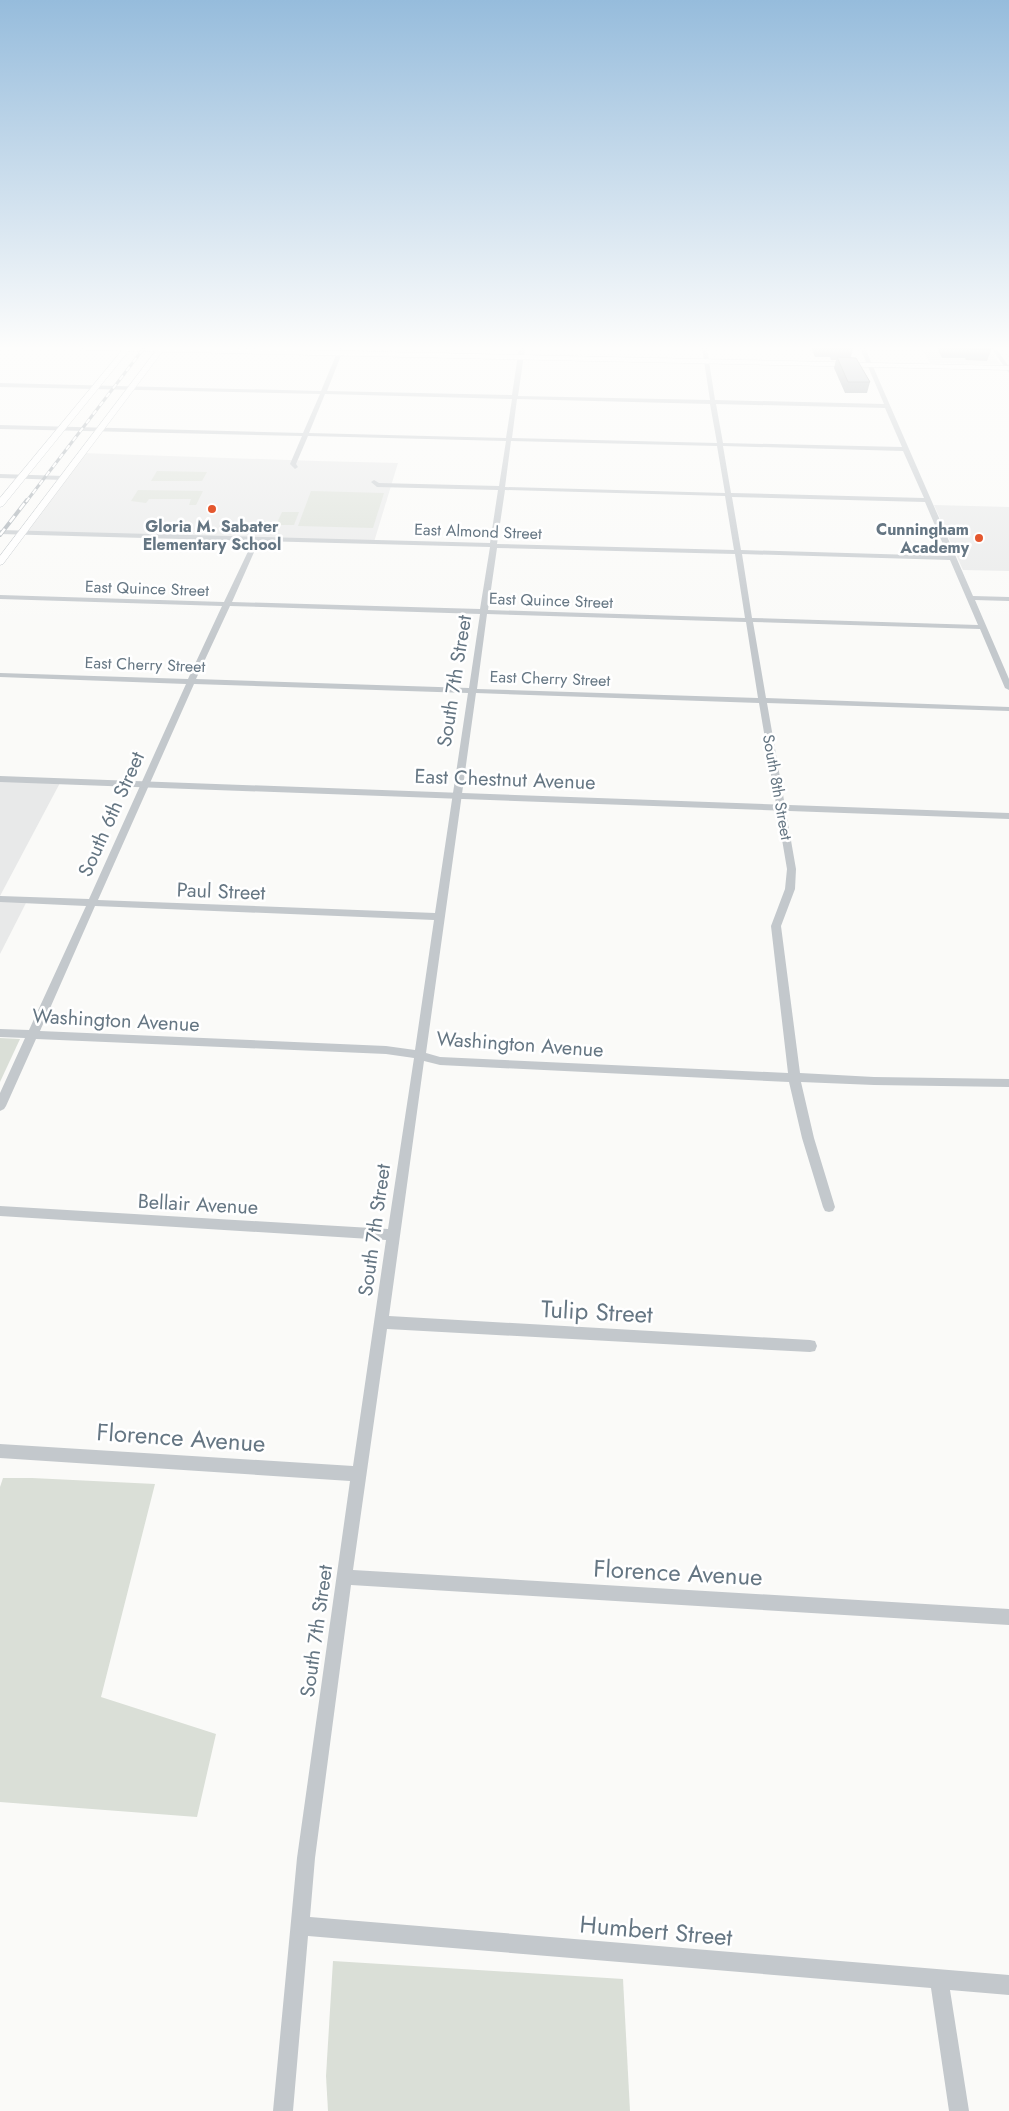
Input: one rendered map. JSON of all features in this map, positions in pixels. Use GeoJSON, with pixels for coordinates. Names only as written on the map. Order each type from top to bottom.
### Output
{"type":"FeatureCollection","features":[{"type":"Feature","properties":{"kind":"main road"},"geometry":{"type":"LineString","coordinates":[[0,504],[47,447]]}},
{"type":"Feature","properties":{"kind":"main road"},"geometry":{"type":"LineString","coordinates":[[0,562],[88,447]]}},
{"type":"Feature","properties":{"kind":"street"},"geometry":{"type":"LineString","coordinates":[[295,467],[293,464],[300,447]]}},
{"type":"Feature","properties":{"kind":"street","name":"South 7th Street"},"geometry":{"type":"LineString","coordinates":[[283,2111],[306,1858],[393,1235],[508,447]]}},
{"type":"Feature","properties":{"kind":"street","name":"South 8th Street"},"geometry":{"type":"LineString","coordinates":[[721,447],[780,808],[792,869],[790,890],[777,917],[776,936],[794,1077],[808,1138],[829,1206]]}},
{"type":"Feature","properties":{"kind":"street"},"geometry":{"type":"LineString","coordinates":[[791,447],[906,449],[1009,688]]}},
{"type":"Feature","properties":{"kind":"street"},"geometry":{"type":"LineString","coordinates":[[0,476],[64,478]]}},
{"type":"Feature","properties":{"kind":"street"},"geometry":{"type":"LineString","coordinates":[[374,482],[377,485],[927,500]]}},
{"type":"Feature","properties":{"kind":"street","name":"East Almond Street"},"geometry":{"type":"LineString","coordinates":[[1,532],[952,558]]}},
{"type":"Feature","properties":{"kind":"street","name":"South 6th Street"},"geometry":{"type":"LineString","coordinates":[[0,1106],[144,784],[257,539]]}},
{"type":"Feature","properties":{"kind":"street","name":"East Quince Street"},"geometry":{"type":"LineString","coordinates":[[0,597],[982,627]]}},
{"type":"Feature","properties":{"kind":"street"},"geometry":{"type":"LineString","coordinates":[[970,598],[1009,599]]}},
{"type":"Feature","properties":{"kind":"street","name":"East Cherry Street"},"geometry":{"type":"LineString","coordinates":[[0,675],[1009,709]]}},
{"type":"Feature","properties":{"kind":"street","name":"East Chestnut Avenue"},"geometry":{"type":"LineString","coordinates":[[0,778],[1009,816]]}},
{"type":"Feature","properties":{"kind":"street","name":"Paul Street"},"geometry":{"type":"LineString","coordinates":[[0,899],[440,917]]}},
{"type":"Feature","properties":{"kind":"street","name":"Washington Avenue"},"geometry":{"type":"LineString","coordinates":[[0,1033],[386,1050],[420,1055],[440,1061],[794,1077],[1009,1083]]}},
{"type":"Feature","properties":{"kind":"street","name":"Bellair Avenue"},"geometry":{"type":"LineString","coordinates":[[0,1211],[393,1235]]}},
{"type":"Feature","properties":{"kind":"street","name":"Tulip Street"},"geometry":{"type":"LineString","coordinates":[[381,1322],[810,1346]]}},
{"type":"Feature","properties":{"kind":"street","name":"Florence Avenue"},"geometry":{"type":"LineString","coordinates":[[0,1451],[359,1474]]}},
{"type":"Feature","properties":{"kind":"street","name":"Florence Avenue"},"geometry":{"type":"LineString","coordinates":[[344,1578],[1009,1617]]}},
{"type":"Feature","properties":{"kind":"street","name":"Humbert Street"},"geometry":{"type":"LineString","coordinates":[[300,1926],[1009,1985]]}},
{"type":"Feature","properties":{"kind":"street"},"geometry":{"type":"LineString","coordinates":[[939,1980],[958,2111]]}},
{"type":"Feature","properties":{"kind":"shaded area","name":"Gloria M. Sabater Elementary School"},"geometry":{"type":"Polygon","coordinates":[[[82,453],[398,463],[374,542],[22,532],[82,453]]]}},
{"type":"Feature","properties":{"kind":"shaded area"},"geometry":{"type":"Polygon","coordinates":[[[157,471],[207,472],[202,481],[151,481],[157,471]]]}},
{"type":"Feature","properties":{"kind":"shaded area"},"geometry":{"type":"Polygon","coordinates":[[[138,490],[203,491],[196,505],[189,505],[191,499],[149,499],[146,503],[131,501],[138,490]]]}},
{"type":"Feature","properties":{"kind":"shaded area"},"geometry":{"type":"Polygon","coordinates":[[[311,491],[384,493],[373,528],[298,526],[311,491]]]}},
{"type":"Feature","properties":{"kind":"shaded area","name":"Cunningham Academy"},"geometry":{"type":"Polygon","coordinates":[[[934,505],[1009,507],[1009,571],[963,570],[934,505]]]}},
{"type":"Feature","properties":{"kind":"shaded area"},"geometry":{"type":"Polygon","coordinates":[[[282,512],[299,512],[294,525],[276,525],[282,512]]]}},
{"type":"Feature","properties":{"kind":"shaded area"},"geometry":{"type":"Polygon","coordinates":[[[0,779],[61,781],[0,896],[0,779]]]}},
{"type":"Feature","properties":{"kind":"shaded area"},"geometry":{"type":"Polygon","coordinates":[[[0,898],[28,899],[0,954],[0,898]]]}},
{"type":"Feature","properties":{"kind":"shaded area"},"geometry":{"type":"Polygon","coordinates":[[[0,1038],[20,1039],[0,1082],[0,1038]]]}},
{"type":"Feature","properties":{"kind":"shaded area"},"geometry":{"type":"Polygon","coordinates":[[[3,1478],[155,1484],[101,1697],[216,1734],[197,1817],[0,1802],[0,1487],[3,1478]]]}},
{"type":"Feature","properties":{"kind":"shaded area"},"geometry":{"type":"Polygon","coordinates":[[[333,1961],[623,1979],[630,2111],[328,2111],[326,2076],[333,1961]]]}},
{"type":"Feature","properties":{"kind":"railway"},"geometry":{"type":"LineString","coordinates":[[26,502],[69,447]]}},
{"type":"Feature","properties":{"kind":"railway"},"geometry":{"type":"LineString","coordinates":[[0,535],[27,500]]}},
{"type":"Feature","properties":{"kind":"place","name":"Gloria M. Sabater Elementary School"},"geometry":{"type":"Point","coordinates":[212,509]}},
{"type":"Feature","properties":{"kind":"place","name":"Cunningham Academy"},"geometry":{"type":"Point","coordinates":[979,538]}}]}
